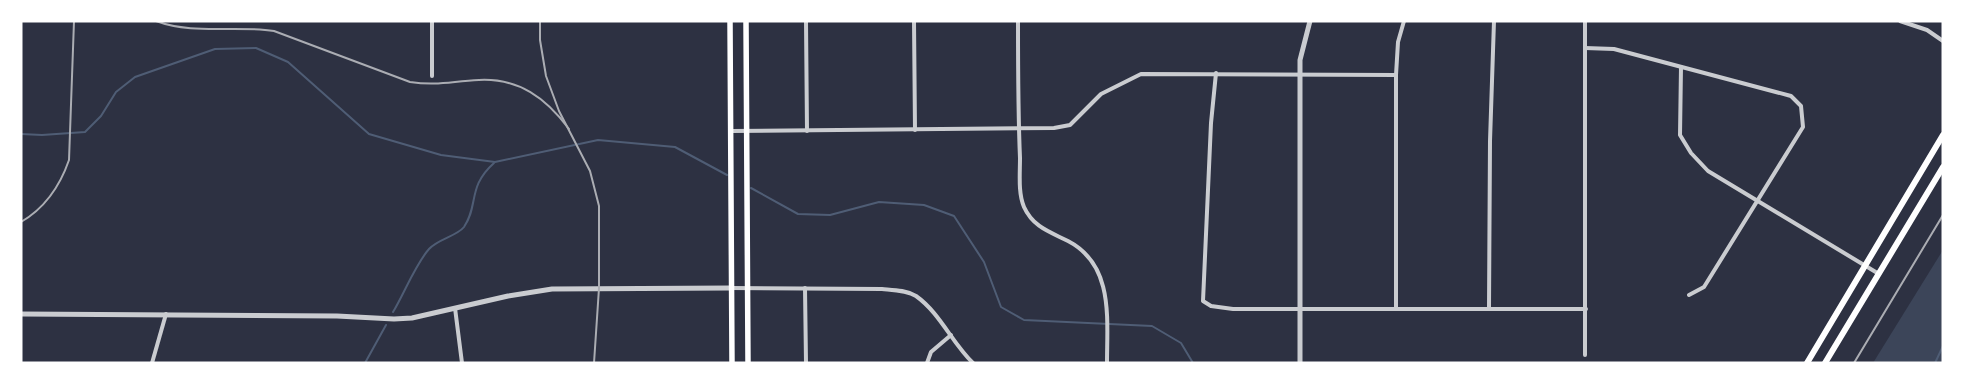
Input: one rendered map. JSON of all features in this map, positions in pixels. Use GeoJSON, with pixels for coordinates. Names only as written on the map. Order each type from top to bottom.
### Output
{"type":"FeatureCollection","features":[{"type":"Feature","properties":{"kind":"main road"},"geometry":{"type":"LineString","coordinates":[[730,21],[730,288],[732,363]]}},
{"type":"Feature","properties":{"kind":"main road"},"geometry":{"type":"LineString","coordinates":[[746,21],[748,363]]}},
{"type":"Feature","properties":{"kind":"main road"},"geometry":{"type":"LineString","coordinates":[[1806,363],[1943,135]]}},
{"type":"Feature","properties":{"kind":"main road"},"geometry":{"type":"LineString","coordinates":[[1826,363],[1943,167]]}},
{"type":"Feature","properties":{"kind":"street"},"geometry":{"type":"LineString","coordinates":[[432,21],[432,76]]}},
{"type":"Feature","properties":{"kind":"street"},"geometry":{"type":"LineString","coordinates":[[806,21],[807,131]]}},
{"type":"Feature","properties":{"kind":"street"},"geometry":{"type":"LineString","coordinates":[[914,21],[915,130]]}},
{"type":"Feature","properties":{"kind":"street"},"geometry":{"type":"LineString","coordinates":[[1018,21],[1021,196],[1031,219],[1043,230],[1069,241],[1094,260],[1103,280],[1107,325],[1106,363]]}},
{"type":"Feature","properties":{"kind":"street"},"geometry":{"type":"LineString","coordinates":[[1300,363],[1300,74],[1303,40],[1310,21]]}},
{"type":"Feature","properties":{"kind":"street"},"geometry":{"type":"LineString","coordinates":[[1396,308],[1396,75],[1398,42],[1404,21]]}},
{"type":"Feature","properties":{"kind":"street"},"geometry":{"type":"LineString","coordinates":[[1489,308],[1490,140],[1494,21]]}},
{"type":"Feature","properties":{"kind":"street"},"geometry":{"type":"LineString","coordinates":[[1585,21],[1585,355]]}},
{"type":"Feature","properties":{"kind":"street"},"geometry":{"type":"LineString","coordinates":[[1900,21],[1927,30],[1943,41]]}},
{"type":"Feature","properties":{"kind":"street"},"geometry":{"type":"LineString","coordinates":[[1585,48],[1614,49],[1791,96],[1801,106],[1803,127],[1704,288],[1689,295]]}},
{"type":"Feature","properties":{"kind":"street"},"geometry":{"type":"LineString","coordinates":[[1681,67],[1680,135],[1691,153],[1708,171],[1879,274]]}},
{"type":"Feature","properties":{"kind":"street"},"geometry":{"type":"LineString","coordinates":[[1216,73],[1211,123],[1202,294],[1204,301],[1218,307],[1586,309]]}},
{"type":"Feature","properties":{"kind":"street"},"geometry":{"type":"LineString","coordinates":[[731,131],[1054,128],[1070,125],[1101,94],[1141,74],[1396,75]]}},
{"type":"Feature","properties":{"kind":"street"},"geometry":{"type":"LineString","coordinates":[[805,288],[806,363]]}},
{"type":"Feature","properties":{"kind":"street"},"geometry":{"type":"LineString","coordinates":[[21,314],[166,314],[394,319],[412,318],[505,296],[552,289],[805,288],[903,291],[916,296],[973,363]]}},
{"type":"Feature","properties":{"kind":"street"},"geometry":{"type":"LineString","coordinates":[[455,308],[462,363]]}},
{"type":"Feature","properties":{"kind":"street"},"geometry":{"type":"LineString","coordinates":[[152,363],[166,314]]}},
{"type":"Feature","properties":{"kind":"street"},"geometry":{"type":"LineString","coordinates":[[927,363],[931,352],[951,335]]}},
{"type":"Feature","properties":{"kind":"shaded area"},"geometry":{"type":"Polygon","coordinates":[[[1943,250],[1943,363],[1873,363],[1938,258],[1943,250]]]}},
{"type":"Feature","properties":{"kind":"waterway"},"geometry":{"type":"LineString","coordinates":[[21,134],[42,135],[85,132],[101,116],[116,92],[135,77],[215,49],[256,48],[288,62],[369,134],[441,155],[495,162],[598,140],[675,147],[727,175]]}},
{"type":"Feature","properties":{"kind":"waterway"},"geometry":{"type":"LineString","coordinates":[[393,312],[419,263],[429,249],[464,227],[480,180],[494,163]]}},
{"type":"Feature","properties":{"kind":"waterway"},"geometry":{"type":"LineString","coordinates":[[751,188],[798,214],[830,215],[879,202],[924,205],[954,216],[984,262],[1001,307],[1024,320],[1152,326],[1181,343],[1193,363]]}},
{"type":"Feature","properties":{"kind":"waterway"},"geometry":{"type":"LineString","coordinates":[[365,363],[386,325]]}},
{"type":"Feature","properties":{"kind":"waterway"},"geometry":{"type":"LineString","coordinates":[[1935,363],[1943,346]]}},
{"type":"Feature","properties":{"kind":"railway"},"geometry":{"type":"LineString","coordinates":[[21,222],[51,196],[69,160],[74,21]]}},
{"type":"Feature","properties":{"kind":"railway"},"geometry":{"type":"LineString","coordinates":[[156,21],[185,28],[274,31],[410,82],[437,83],[479,80],[507,82],[519,86],[541,99],[569,129]]}},
{"type":"Feature","properties":{"kind":"railway"},"geometry":{"type":"LineString","coordinates":[[540,21],[540,40],[546,76],[559,111],[590,171],[599,206],[599,288],[594,363]]}},
{"type":"Feature","properties":{"kind":"railway"},"geometry":{"type":"LineString","coordinates":[[1854,363],[1943,215]]}}]}
